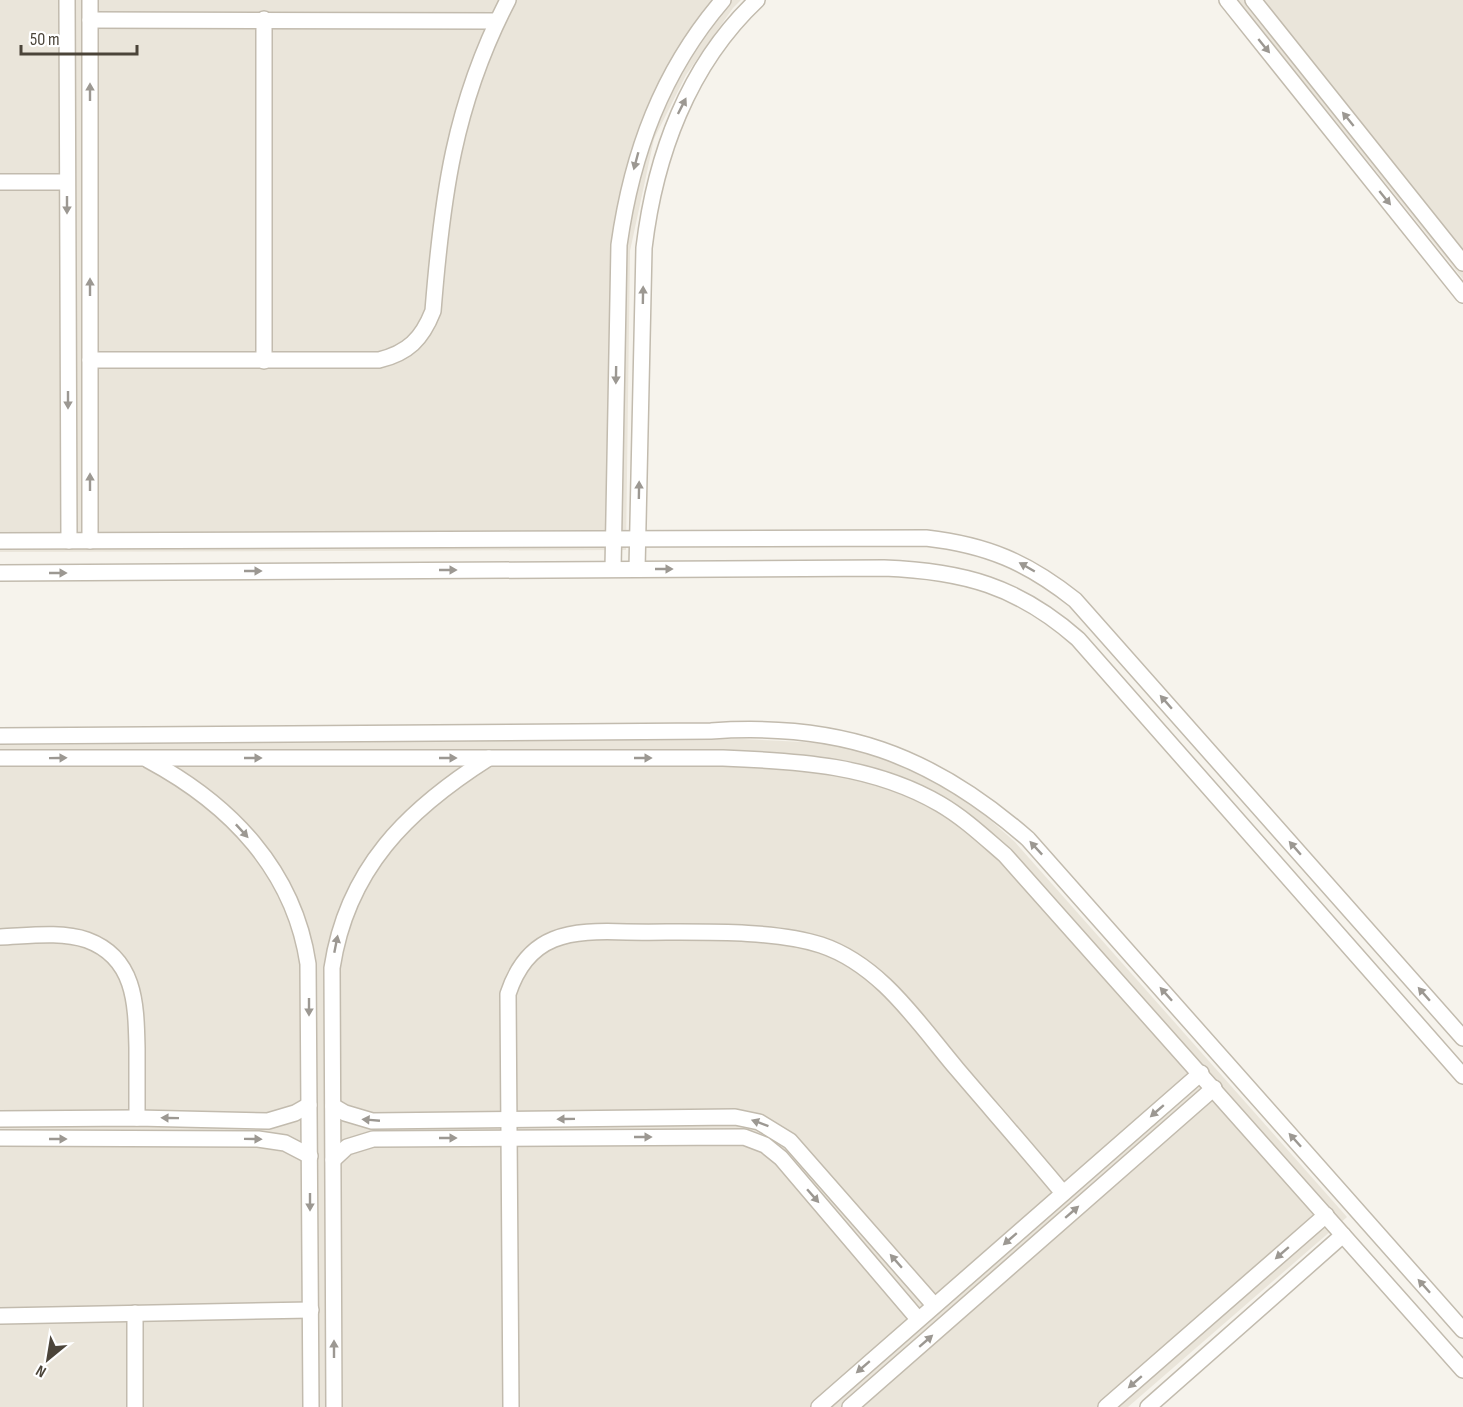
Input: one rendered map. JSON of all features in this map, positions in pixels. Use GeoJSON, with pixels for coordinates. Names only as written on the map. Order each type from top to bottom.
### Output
{"type":"FeatureCollection","features":[{"type":"Feature","properties":{"kind":"street"},"geometry":{"type":"LineString","coordinates":[[67,0],[69,541]]}},
{"type":"Feature","properties":{"kind":"street"},"geometry":{"type":"LineString","coordinates":[[90,0],[90,541]]}},
{"type":"Feature","properties":{"kind":"street"},"geometry":{"type":"LineString","coordinates":[[90,360],[379,360],[397,356],[413,345],[426,329],[433,311],[447,179],[460,118],[476,69],[508,0]]}},
{"type":"Feature","properties":{"kind":"street"},"geometry":{"type":"LineString","coordinates":[[613,569],[619,245],[626,199],[637,154],[663,89],[686,48],[723,0]]}},
{"type":"Feature","properties":{"kind":"street"},"geometry":{"type":"LineString","coordinates":[[637,569],[644,248],[650,204],[660,160],[696,79],[720,42],[757,0]]}},
{"type":"Feature","properties":{"kind":"street"},"geometry":{"type":"LineString","coordinates":[[1227,0],[1463,295]]}},
{"type":"Feature","properties":{"kind":"street"},"geometry":{"type":"LineString","coordinates":[[1253,0],[1463,263]]}},
{"type":"Feature","properties":{"kind":"street"},"geometry":{"type":"LineString","coordinates":[[264,19],[264,361]]}},
{"type":"Feature","properties":{"kind":"street"},"geometry":{"type":"LineString","coordinates":[[90,20],[497,21]]}},
{"type":"Feature","properties":{"kind":"street"},"geometry":{"type":"LineString","coordinates":[[0,182],[67,182]]}},
{"type":"Feature","properties":{"kind":"street"},"geometry":{"type":"LineString","coordinates":[[0,541],[926,538],[959,542],[991,550],[1049,579],[1075,600],[1463,1038]]}},
{"type":"Feature","properties":{"kind":"street"},"geometry":{"type":"LineString","coordinates":[[0,573],[613,569],[927,570],[994,585],[1025,599],[1053,617],[1078,639],[1463,1076]]}},
{"type":"Feature","properties":{"kind":"street"},"geometry":{"type":"LineString","coordinates":[[0,736],[687,731],[749,728],[826,735],[863,743],[900,756],[968,791],[1028,839],[1463,1330]]}},
{"type":"Feature","properties":{"kind":"street"},"geometry":{"type":"LineString","coordinates":[[0,758],[778,760],[856,771],[895,782],[949,810],[1005,855],[1202,1073],[1463,1370]]}},
{"type":"Feature","properties":{"kind":"street"},"geometry":{"type":"LineString","coordinates":[[145,758],[180,777],[228,816],[267,860],[283,884],[296,909],[304,936],[308,964],[311,1407]]}},
{"type":"Feature","properties":{"kind":"street"},"geometry":{"type":"LineString","coordinates":[[334,1407],[332,968],[336,939],[345,910],[358,884],[399,830],[427,802],[490,758]]}},
{"type":"Feature","properties":{"kind":"street"},"geometry":{"type":"LineString","coordinates":[[511,1407],[508,994],[514,976],[525,959],[540,946],[557,937],[593,931],[800,939],[845,956],[885,984],[1063,1193]]}},
{"type":"Feature","properties":{"kind":"street"},"geometry":{"type":"LineString","coordinates":[[0,936],[66,936],[87,940],[105,949],[120,963],[131,981],[136,1001],[137,1118]]}},
{"type":"Feature","properties":{"kind":"street"},"geometry":{"type":"LineString","coordinates":[[819,1407],[1202,1073]]}},
{"type":"Feature","properties":{"kind":"street"},"geometry":{"type":"LineString","coordinates":[[850,1407],[1214,1088]]}},
{"type":"Feature","properties":{"kind":"street"},"geometry":{"type":"LineString","coordinates":[[0,1119],[137,1118],[268,1121],[295,1113],[309,1105]]}},
{"type":"Feature","properties":{"kind":"street"},"geometry":{"type":"LineString","coordinates":[[333,1106],[351,1116],[372,1121],[735,1117],[759,1122],[790,1141],[934,1305]]}},
{"type":"Feature","properties":{"kind":"street"},"geometry":{"type":"LineString","coordinates":[[333,1160],[347,1147],[364,1140],[732,1136],[756,1141],[781,1158],[918,1319]]}},
{"type":"Feature","properties":{"kind":"street"},"geometry":{"type":"LineString","coordinates":[[0,1138],[258,1139],[285,1143],[309,1156]]}},
{"type":"Feature","properties":{"kind":"street"},"geometry":{"type":"LineString","coordinates":[[1106,1407],[1326,1215]]}},
{"type":"Feature","properties":{"kind":"street"},"geometry":{"type":"LineString","coordinates":[[1148,1407],[1343,1235]]}},
{"type":"Feature","properties":{"kind":"street"},"geometry":{"type":"LineString","coordinates":[[0,1316],[311,1310]]}},
{"type":"Feature","properties":{"kind":"street"},"geometry":{"type":"LineString","coordinates":[[135,1313],[135,1407]]}},
{"type":"Feature","properties":{"kind":"shaded area"},"geometry":{"type":"Polygon","coordinates":[[[0,0],[741,0],[686,75],[654,139],[630,251],[626,550],[0,552],[0,0]]]}},
{"type":"Feature","properties":{"kind":"shaded area"},"geometry":{"type":"Polygon","coordinates":[[[1238,0],[1463,0],[1463,279],[1238,0]]]}},
{"type":"Feature","properties":{"kind":"shaded area"},"geometry":{"type":"Polygon","coordinates":[[[742,739],[823,743],[873,750],[924,773],[971,803],[1015,842],[1347,1217],[1128,1407],[0,1407],[0,745],[742,739]]]}}]}
